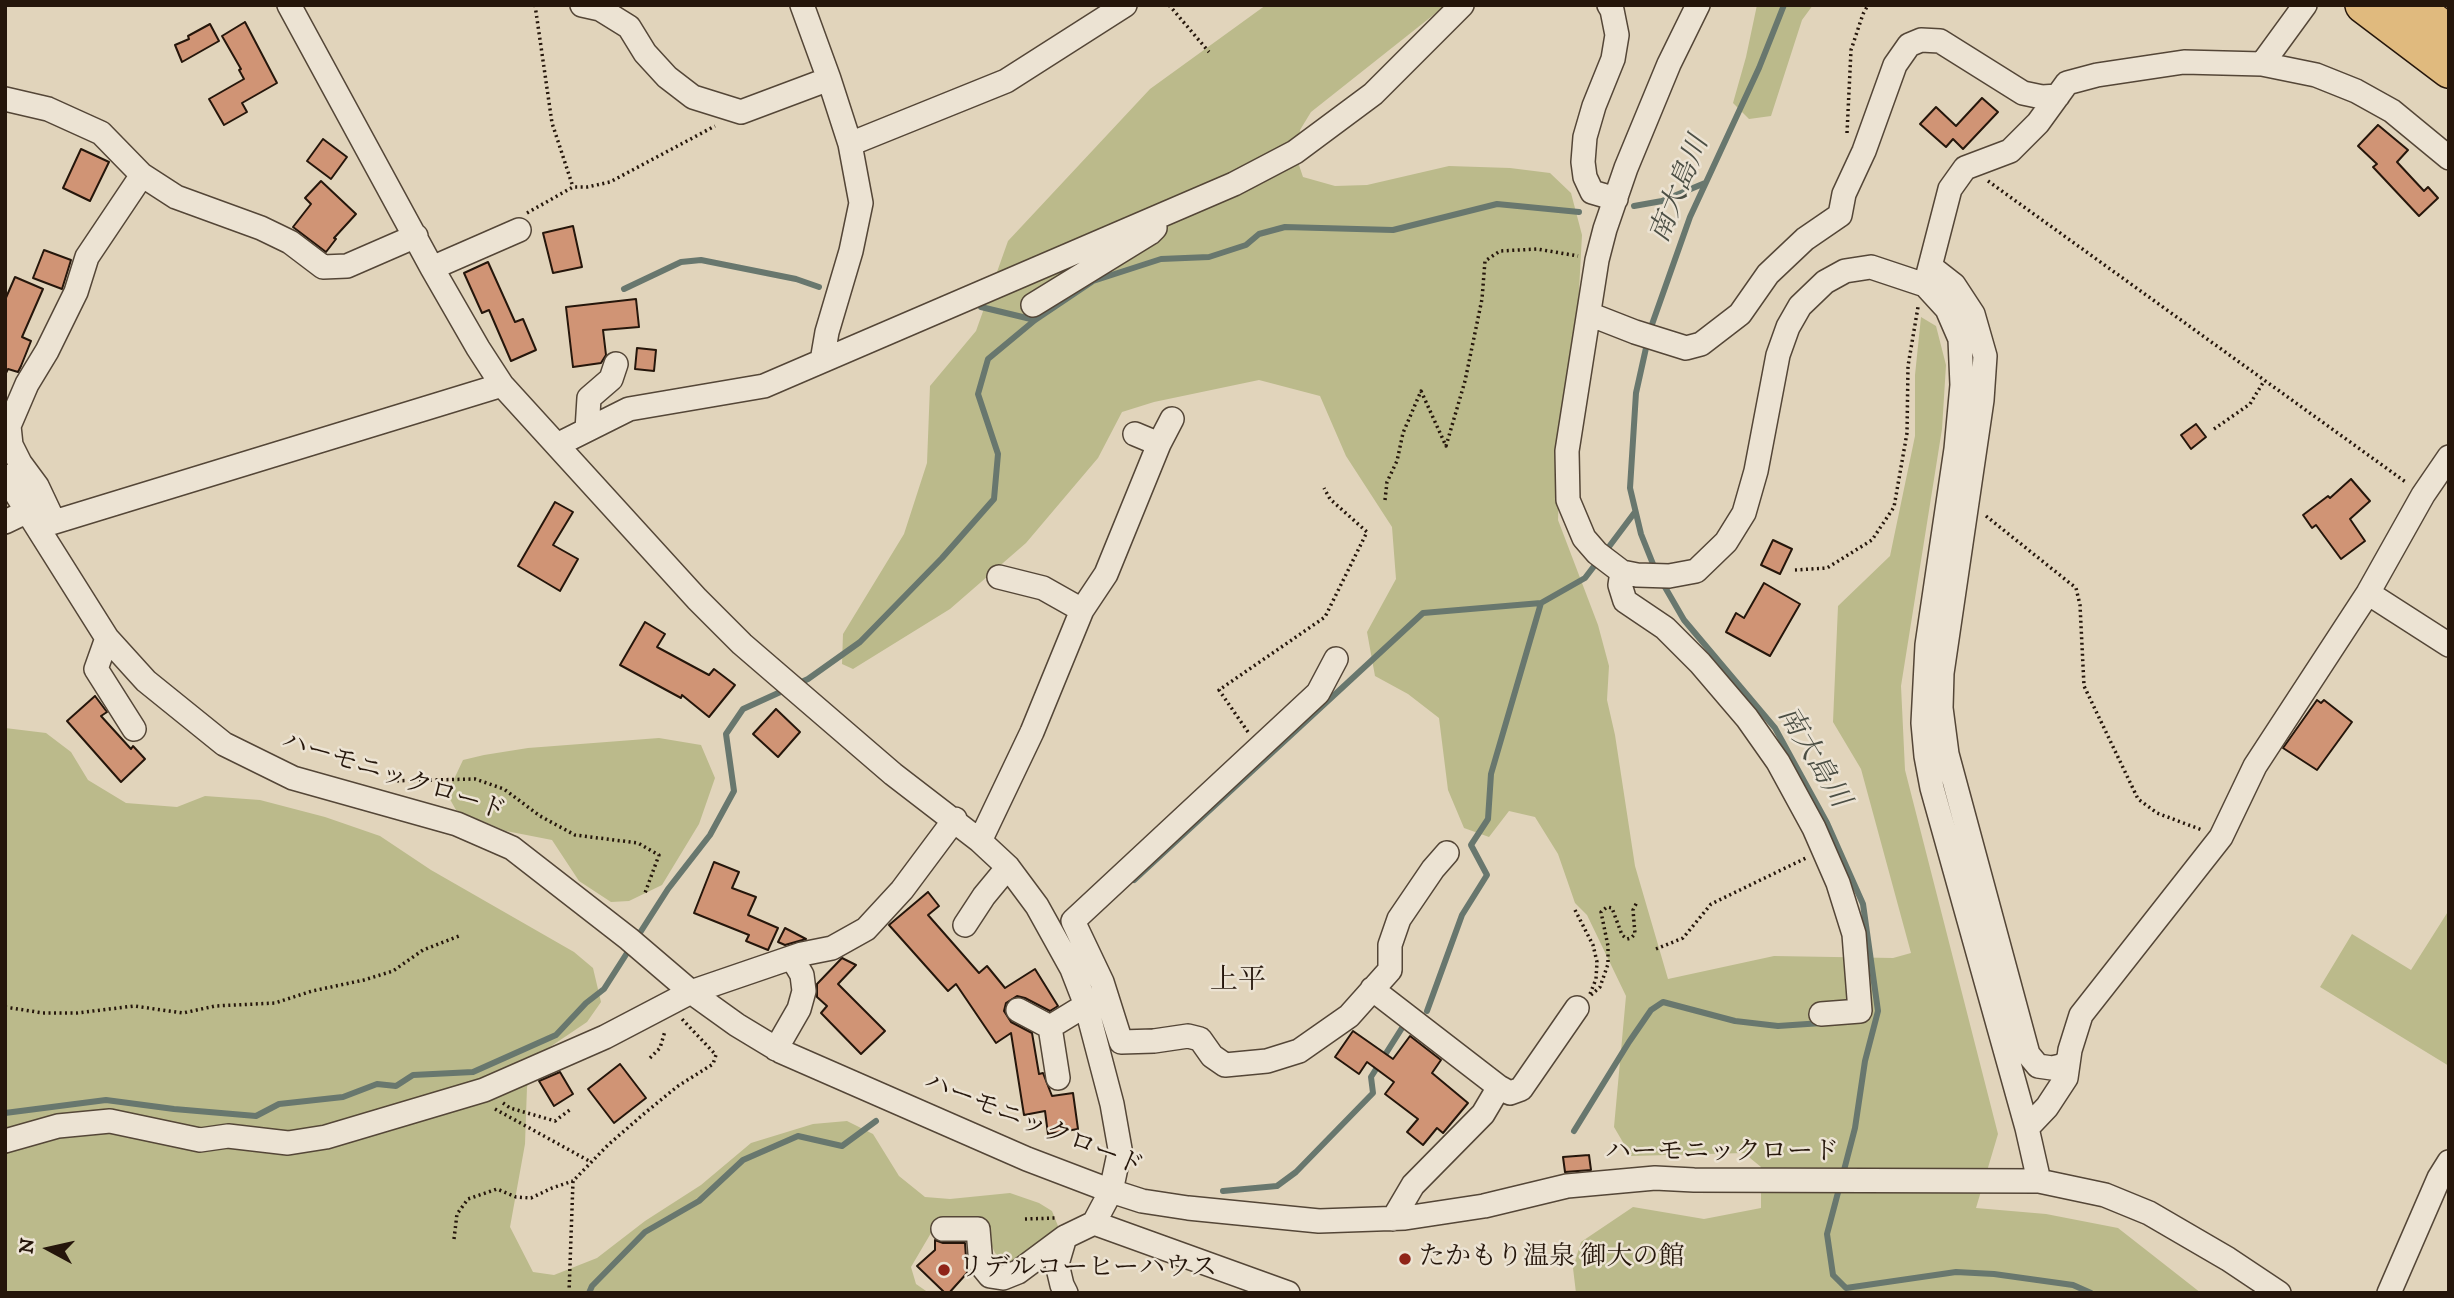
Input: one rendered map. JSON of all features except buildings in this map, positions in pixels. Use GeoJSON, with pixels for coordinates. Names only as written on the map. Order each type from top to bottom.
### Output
{"type":"FeatureCollection","features":[{"type":"Feature","properties":{"kind":"highway"},"geometry":{"type":"LineString","coordinates":[[2363,5],[2449,70]]}},
{"type":"Feature","properties":{"kind":"highway"},"geometry":{"type":"LineString","coordinates":[[2412,5],[2449,33]]}},
{"type":"Feature","properties":{"kind":"street"},"geometry":{"type":"LineString","coordinates":[[289,5],[432,268],[502,385],[697,599],[780,678],[893,774],[955,819],[1008,867],[1082,965],[1102,982],[1121,1042],[1188,1036],[1200,1039],[1212,1056],[1225,1065],[1267,1061],[1299,1051],[1349,1016],[1390,970],[1390,945],[1399,919],[1447,853]]}},
{"type":"Feature","properties":{"kind":"street"},"geometry":{"type":"LineString","coordinates":[[582,5],[600,9],[629,27],[645,53],[667,77],[693,97],[741,111],[829,79]]}},
{"type":"Feature","properties":{"kind":"street"},"geometry":{"type":"LineString","coordinates":[[802,5],[850,144],[861,203],[822,361]]}},
{"type":"Feature","properties":{"kind":"street"},"geometry":{"type":"LineString","coordinates":[[850,144],[1006,81],[1125,5]]}},
{"type":"Feature","properties":{"kind":"street"},"geometry":{"type":"LineString","coordinates":[[557,444],[629,409],[764,386],[1234,184],[1295,152],[1373,93],[1462,5]]}},
{"type":"Feature","properties":{"kind":"street"},"geometry":{"type":"LineString","coordinates":[[1609,5],[1616,35],[1613,59],[1591,116],[1585,137],[1583,162],[1585,177],[1592,192],[1616,199]]}},
{"type":"Feature","properties":{"kind":"street"},"geometry":{"type":"LineString","coordinates":[[1698,5],[1669,64],[1616,199],[1597,260],[1567,451],[1566,481],[1574,518],[1584,538],[1617,566],[1670,576],[1696,571],[1726,542],[1744,513],[1756,471],[1778,355],[1788,327],[1800,306],[1825,282],[1845,271],[1871,267],[1928,276],[1954,285],[1973,314],[1985,356],[1982,400],[1942,673],[1941,708],[1947,754],[2028,1054],[2038,1066],[2052,1068],[2062,1066],[2068,1061]]}},
{"type":"Feature","properties":{"kind":"street"},"geometry":{"type":"LineString","coordinates":[[2262,64],[2300,11]]}},
{"type":"Feature","properties":{"kind":"street"},"geometry":{"type":"LineString","coordinates":[[1589,314],[1686,348],[1701,345],[1740,314],[1768,274],[1805,239],[1840,215],[1844,194],[1864,151],[1895,65],[1909,45],[1922,40],[1940,41],[2023,93],[2042,97],[2058,96]]}},
{"type":"Feature","properties":{"kind":"street"},"geometry":{"type":"LineString","coordinates":[[2039,1181],[1926,756],[1923,709],[1927,645],[1956,449],[1962,385],[1960,339],[1948,309],[1928,276],[1950,189],[1965,168],[2010,151],[2038,123],[2067,83],[2185,62],[2262,64],[2316,75],[2356,91],[2392,111],[2449,158]]}},
{"type":"Feature","properties":{"kind":"street"},"geometry":{"type":"LineString","coordinates":[[5,99],[48,110],[101,132],[142,175],[176,197],[261,228],[290,242],[323,267],[347,266],[416,236]]}},
{"type":"Feature","properties":{"kind":"street"},"geometry":{"type":"LineString","coordinates":[[40,520],[37,486],[11,445],[9,426],[26,384],[47,351],[76,292],[86,257],[142,175]]}},
{"type":"Feature","properties":{"kind":"street"},"geometry":{"type":"LineString","coordinates":[[1033,305],[1150,233],[1171,211]]}},
{"type":"Feature","properties":{"kind":"street"},"geometry":{"type":"LineString","coordinates":[[432,268],[519,230]]}},
{"type":"Feature","properties":{"kind":"street"},"geometry":{"type":"LineString","coordinates":[[587,430],[589,398],[611,379],[616,364]]}},
{"type":"Feature","properties":{"kind":"street"},"geometry":{"type":"LineString","coordinates":[[5,522],[40,520],[502,385]]}},
{"type":"Feature","properties":{"kind":"street"},"geometry":{"type":"LineString","coordinates":[[980,841],[1032,732],[1082,610],[1106,574],[1159,444],[1172,419]]}},
{"type":"Feature","properties":{"kind":"street"},"geometry":{"type":"LineString","coordinates":[[1135,434],[1159,444]]}},
{"type":"Feature","properties":{"kind":"street"},"geometry":{"type":"LineString","coordinates":[[2027,1128],[2048,1107],[2066,1078],[2081,1015],[2221,837],[2255,766],[2368,593],[2423,495],[2449,457]]}},
{"type":"Feature","properties":{"kind":"street","name":"ハーモニックロード"},"geometry":{"type":"LineString","coordinates":[[5,477],[40,520],[107,638],[146,681],[224,744],[293,778],[457,824],[512,848],[634,943],[691,992],[776,1049],[1027,1159],[1111,1191],[1142,1200],[1319,1221],[1393,1219],[1483,1206],[1567,1186],[1656,1178],[2039,1181],[2105,1195],[2149,1213],[2279,1293]]}},
{"type":"Feature","properties":{"kind":"street"},"geometry":{"type":"LineString","coordinates":[[1617,566],[1625,600],[1665,628],[1700,663],[1747,718],[1778,762],[1822,846],[1838,883],[1854,934],[1860,1011],[1821,1014]]}},
{"type":"Feature","properties":{"kind":"street"},"geometry":{"type":"LineString","coordinates":[[999,577],[1043,588],[1082,610]]}},
{"type":"Feature","properties":{"kind":"street"},"geometry":{"type":"LineString","coordinates":[[2368,593],[2449,645]]}},
{"type":"Feature","properties":{"kind":"street"},"geometry":{"type":"LineString","coordinates":[[107,638],[96,669],[134,729]]}},
{"type":"Feature","properties":{"kind":"street"},"geometry":{"type":"LineString","coordinates":[[1094,1223],[1111,1191],[1120,1149],[1112,1104],[1086,1005],[1082,965],[1073,921],[1318,693],[1336,659]]}},
{"type":"Feature","properties":{"kind":"street"},"geometry":{"type":"LineString","coordinates":[[5,1141],[58,1126],[110,1121],[200,1140],[228,1136],[288,1143],[326,1137],[484,1090],[605,1037],[691,992],[792,958],[832,948],[866,929],[902,890],[955,819]]}},
{"type":"Feature","properties":{"kind":"street"},"geometry":{"type":"LineString","coordinates":[[965,925],[1008,867]]}},
{"type":"Feature","properties":{"kind":"street"},"geometry":{"type":"LineString","coordinates":[[776,1049],[799,1009],[804,991],[802,975],[792,958]]}},
{"type":"Feature","properties":{"kind":"street"},"geometry":{"type":"LineString","coordinates":[[1372,989],[1510,1093],[1521,1089],[1577,1008]]}},
{"type":"Feature","properties":{"kind":"street"},"geometry":{"type":"LineString","coordinates":[[1050,1027],[1086,1005]]}},
{"type":"Feature","properties":{"kind":"street"},"geometry":{"type":"LineString","coordinates":[[1018,1010],[1050,1027]]}},
{"type":"Feature","properties":{"kind":"street"},"geometry":{"type":"LineString","coordinates":[[1050,1027],[1058,1078]]}},
{"type":"Feature","properties":{"kind":"street"},"geometry":{"type":"LineString","coordinates":[[1393,1219],[1413,1185],[1483,1114],[1499,1087]]}},
{"type":"Feature","properties":{"kind":"street"},"geometry":{"type":"LineString","coordinates":[[2389,1293],[2406,1250],[2449,1162]]}},
{"type":"Feature","properties":{"kind":"street"},"geometry":{"type":"LineString","coordinates":[[943,1229],[978,1228],[981,1265],[990,1276],[1003,1278],[1018,1272],[1061,1227],[1094,1223],[1288,1293]]}},
{"type":"Feature","properties":{"kind":"street"},"geometry":{"type":"LineString","coordinates":[[1061,1227],[1057,1264],[1064,1290]]}},
{"type":"Feature","properties":{"kind":"path"},"geometry":{"type":"LineString","coordinates":[[535,5],[552,124],[573,187]]}},
{"type":"Feature","properties":{"kind":"path"},"geometry":{"type":"LineString","coordinates":[[1169,5],[1209,52]]}},
{"type":"Feature","properties":{"kind":"path"},"geometry":{"type":"LineString","coordinates":[[1847,142],[1852,50],[1868,5]]}},
{"type":"Feature","properties":{"kind":"path"},"geometry":{"type":"LineString","coordinates":[[519,230],[522,215],[573,187],[610,182],[741,111]]}},
{"type":"Feature","properties":{"kind":"path"},"geometry":{"type":"LineString","coordinates":[[1970,165],[1976,173],[2423,495]]}},
{"type":"Feature","properties":{"kind":"path"},"geometry":{"type":"LineString","coordinates":[[1385,500],[1387,482],[1397,461],[1403,433],[1421,391],[1446,446],[1465,382],[1482,299],[1485,261],[1500,251],[1537,249],[1597,260]]}},
{"type":"Feature","properties":{"kind":"path"},"geometry":{"type":"LineString","coordinates":[[1795,570],[1827,568],[1872,540],[1894,507],[1907,433],[1908,366],[1928,276]]}},
{"type":"Feature","properties":{"kind":"path"},"geometry":{"type":"LineString","coordinates":[[2214,429],[2250,404],[2264,381]]}},
{"type":"Feature","properties":{"kind":"path"},"geometry":{"type":"LineString","coordinates":[[1259,748],[1219,690],[1325,617],[1367,532],[1330,499],[1324,488]]}},
{"type":"Feature","properties":{"kind":"path"},"geometry":{"type":"LineString","coordinates":[[1967,506],[1981,512],[2076,588],[2080,605],[2084,687],[2138,799],[2157,813],[2221,837]]}},
{"type":"Feature","properties":{"kind":"path"},"geometry":{"type":"LineString","coordinates":[[374,801],[385,781],[475,779],[504,789],[540,816],[575,835],[638,843],[659,855],[645,893]]}},
{"type":"Feature","properties":{"kind":"path"},"geometry":{"type":"LineString","coordinates":[[1656,949],[1683,939],[1711,904],[1804,859],[1822,846]]}},
{"type":"Feature","properties":{"kind":"path"},"geometry":{"type":"LineString","coordinates":[[1575,910],[1593,945],[1597,962],[1596,979],[1589,996],[1600,987],[1608,964],[1608,946],[1601,912],[1607,907],[1612,908],[1622,935],[1632,939],[1635,934],[1633,910],[1637,902]]}},
{"type":"Feature","properties":{"kind":"path"},"geometry":{"type":"LineString","coordinates":[[5,1007],[54,1013],[134,1006],[183,1013],[215,1006],[275,1003],[393,971],[423,950],[459,936]]}},
{"type":"Feature","properties":{"kind":"path"},"geometry":{"type":"LineString","coordinates":[[454,1239],[457,1214],[468,1199],[497,1189],[516,1197],[531,1198],[573,1181],[591,1161],[678,1086],[713,1064],[716,1055],[667,1004]]}},
{"type":"Feature","properties":{"kind":"path"},"geometry":{"type":"LineString","coordinates":[[484,1090],[495,1110],[591,1161]]}},
{"type":"Feature","properties":{"kind":"path"},"geometry":{"type":"LineString","coordinates":[[484,1090],[510,1108],[555,1121],[571,1109]]}},
{"type":"Feature","properties":{"kind":"path"},"geometry":{"type":"LineString","coordinates":[[569,1293],[573,1181]]}},
{"type":"Feature","properties":{"kind":"path"},"geometry":{"type":"LineString","coordinates":[[1026,1219],[1061,1227]]}},
{"type":"Feature","properties":{"kind":"shaded area"},"geometry":{"type":"Polygon","coordinates":[[[1266,5],[1446,5],[1311,112],[1300,130],[1297,159],[1303,177],[1335,186],[1367,185],[1449,166],[1510,168],[1550,173],[1571,193],[1582,235],[1578,309],[1562,402],[1558,520],[1598,625],[1609,666],[1607,700],[1635,866],[1668,979],[1774,956],[1893,958],[1911,953],[1861,769],[1833,722],[1838,606],[1890,556],[1915,436],[1915,375],[1921,317],[1936,326],[1946,365],[1942,429],[1901,686],[1905,770],[1998,1134],[1976,1208],[2046,1214],[2118,1228],[2201,1293],[1576,1293],[1573,1268],[1581,1242],[1633,1207],[1704,1219],[1761,1208],[1761,1167],[1744,1153],[1631,1156],[1614,1127],[1626,996],[1587,915],[1575,903],[1558,854],[1535,817],[1509,811],[1489,837],[1464,828],[1448,790],[1439,718],[1408,694],[1375,676],[1367,632],[1396,579],[1392,527],[1346,456],[1320,396],[1259,380],[1154,402],[1122,412],[1098,458],[1026,543],[950,609],[853,669],[842,664],[843,634],[904,534],[927,463],[930,386],[976,331],[1008,241],[1150,89],[1266,5]]]}},
{"type":"Feature","properties":{"kind":"shaded area"},"geometry":{"type":"Polygon","coordinates":[[[1757,5],[1813,5],[1802,20],[1771,116],[1749,119],[1733,103],[1757,5]]]}},
{"type":"Feature","properties":{"kind":"shaded area"},"geometry":{"type":"Polygon","coordinates":[[[5,728],[46,733],[71,752],[88,780],[126,803],[177,807],[205,796],[260,800],[325,817],[380,836],[431,870],[574,952],[593,968],[601,1002],[587,1022],[538,1055],[527,1087],[525,1144],[510,1227],[533,1272],[554,1275],[597,1258],[645,1221],[701,1185],[751,1143],[813,1124],[847,1121],[873,1134],[899,1176],[925,1197],[950,1199],[1010,1193],[1039,1203],[1052,1211],[1058,1226],[1049,1241],[1035,1254],[1007,1265],[995,1253],[990,1242],[973,1235],[931,1233],[911,1267],[916,1284],[929,1293],[5,1293],[5,728]]]}},
{"type":"Feature","properties":{"kind":"shaded area"},"geometry":{"type":"Polygon","coordinates":[[[659,738],[701,745],[715,778],[699,824],[662,885],[629,901],[611,902],[579,881],[552,840],[506,831],[456,810],[447,794],[463,760],[528,748],[659,738]]]}},
{"type":"Feature","properties":{"kind":"shaded area"},"geometry":{"type":"Polygon","coordinates":[[[2449,910],[2449,1066],[2320,987],[2352,934],[2411,970],[2449,910]]]}},
{"type":"Feature","properties":{"kind":"waterway","name":"南大島川"},"geometry":{"type":"LineString","coordinates":[[1655,569],[1641,534],[1630,488],[1636,393],[1650,330],[1690,217],[1759,68],[1784,5]]}},
{"type":"Feature","properties":{"kind":"waterway"},"geometry":{"type":"LineString","coordinates":[[1634,206],[1662,201],[1705,183]]}},
{"type":"Feature","properties":{"kind":"waterway"},"geometry":{"type":"LineString","coordinates":[[797,684],[860,642],[942,558],[994,499],[998,454],[978,394],[988,359],[1035,320],[1093,281],[1161,259],[1209,257],[1246,245],[1259,234],[1285,227],[1393,230],[1497,204],[1579,212]]}},
{"type":"Feature","properties":{"kind":"waterway"},"geometry":{"type":"LineString","coordinates":[[624,289],[681,262],[701,260],[796,279],[819,287]]}},
{"type":"Feature","properties":{"kind":"waterway"},"geometry":{"type":"LineString","coordinates":[[981,307],[1035,320]]}},
{"type":"Feature","properties":{"kind":"waterway"},"geometry":{"type":"LineString","coordinates":[[1605,552],[1635,512]]}},
{"type":"Feature","properties":{"kind":"waterway"},"geometry":{"type":"LineString","coordinates":[[1134,880],[1423,613],[1541,603],[1585,578],[1598,561]]}},
{"type":"Feature","properties":{"kind":"waterway","name":"南大島川"},"geometry":{"type":"LineString","coordinates":[[1662,582],[1684,620],[1775,728],[1827,823],[1863,904],[1878,1011],[1865,1061],[1855,1128],[1843,1174]]}},
{"type":"Feature","properties":{"kind":"waterway"},"geometry":{"type":"LineString","coordinates":[[1427,1011],[1462,915],[1487,875],[1471,845],[1488,819],[1491,774],[1541,603]]}},
{"type":"Feature","properties":{"kind":"waterway"},"geometry":{"type":"LineString","coordinates":[[5,1113],[106,1100],[256,1116],[279,1104],[343,1097],[377,1084],[396,1086],[413,1075],[473,1072],[556,1035],[586,1003],[604,989],[668,889],[710,835],[734,791],[726,734],[743,709],[787,689]]}},
{"type":"Feature","properties":{"kind":"waterway"},"geometry":{"type":"LineString","coordinates":[[1574,1131],[1651,1010],[1663,1002],[1735,1021],[1778,1026],[1822,1023]]}},
{"type":"Feature","properties":{"kind":"waterway"},"geometry":{"type":"LineString","coordinates":[[1223,1191],[1277,1186],[1296,1172],[1373,1093],[1371,1077],[1402,1028]]}},
{"type":"Feature","properties":{"kind":"waterway"},"geometry":{"type":"LineString","coordinates":[[589,1293],[592,1286],[645,1232],[699,1201],[743,1160],[798,1136],[842,1146],[876,1121]]}},
{"type":"Feature","properties":{"kind":"waterway","name":"南大島川"},"geometry":{"type":"LineString","coordinates":[[1840,1185],[1827,1234],[1833,1275],[1846,1288],[1956,1272],[1994,1274],[2073,1285],[2091,1293]]}},
{"type":"Feature","properties":{"kind":"place","name":"たかもり温泉 御大の館"},"geometry":{"type":"Point","coordinates":[1405,1259]}},
{"type":"Feature","properties":{"kind":"place","name":"リデルコーヒーハウス"},"geometry":{"type":"Point","coordinates":[944,1270]}},
{"type":"Feature","properties":{"kind":"district","name":"上平"},"geometry":{"type":"Point","coordinates":[1238,982]}}]}
